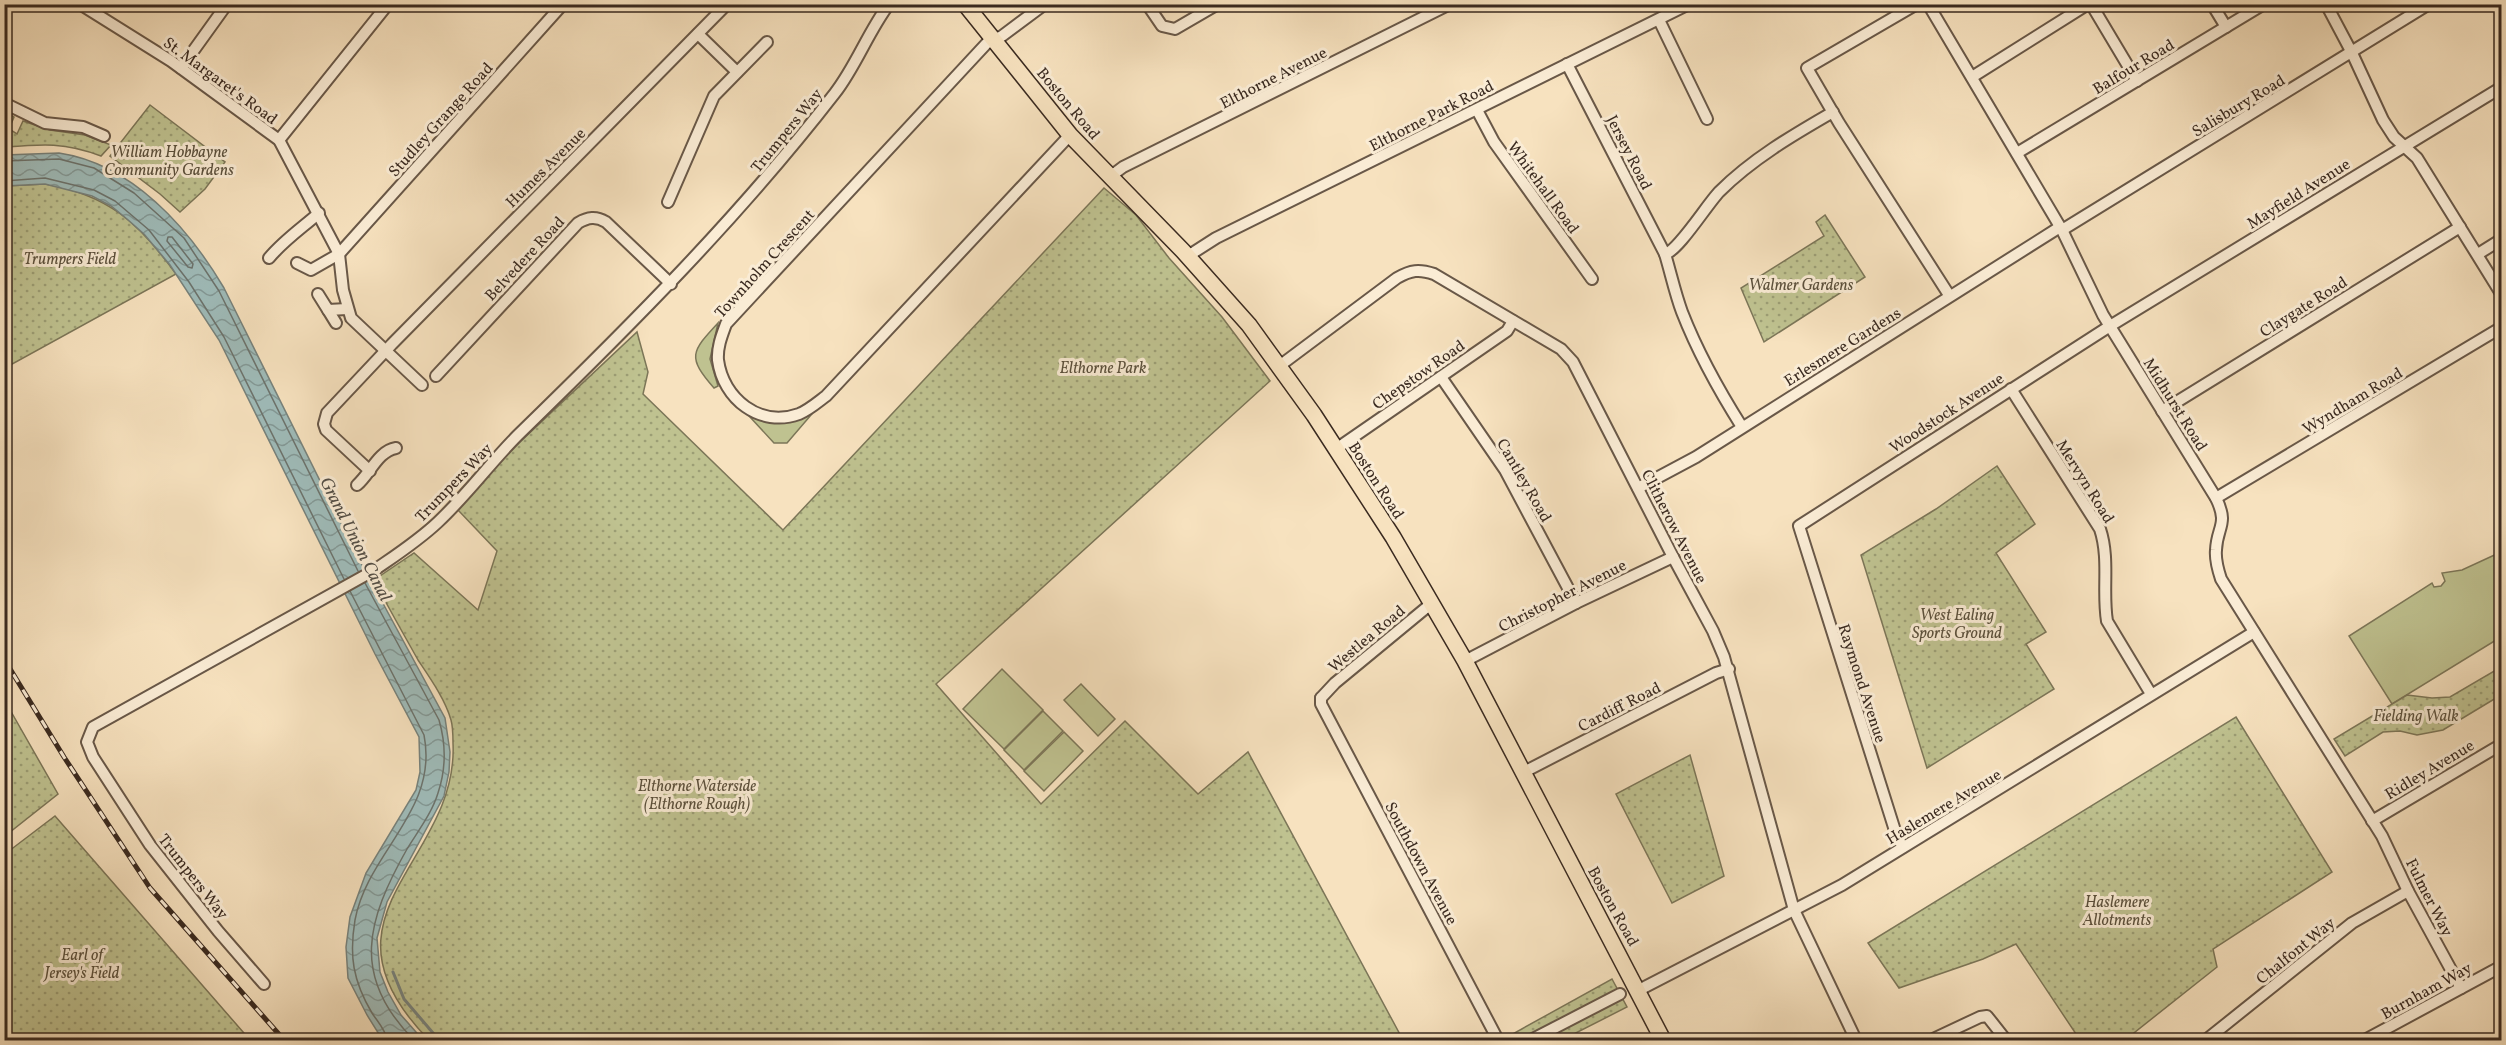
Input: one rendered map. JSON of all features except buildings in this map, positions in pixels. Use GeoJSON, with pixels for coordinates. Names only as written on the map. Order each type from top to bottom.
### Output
{"type":"FeatureCollection","features":[{"type":"Feature","properties":{"kind":"main road","name":"Boston Road"},"geometry":{"type":"LineString","coordinates":[[965,4],[1070,135],[1188,256],[1249,326],[1314,415],[1393,537],[1465,661],[1664,1041]]}},
{"type":"Feature","properties":{"kind":"street"},"geometry":{"type":"LineString","coordinates":[[181,68],[227,4]]}},
{"type":"Feature","properties":{"kind":"street"},"geometry":{"type":"LineString","coordinates":[[279,140],[388,4]]}},
{"type":"Feature","properties":{"kind":"street","name":"Humes Avenue"},"geometry":{"type":"LineString","coordinates":[[370,471],[327,430],[324,418],[385,351],[727,4]]}},
{"type":"Feature","properties":{"kind":"street","name":"Trumpers Way"},"geometry":{"type":"LineString","coordinates":[[264,984],[218,931],[150,845],[93,757],[87,742],[93,727],[373,571],[412,544],[439,521],[508,445],[671,284],[783,159],[837,90],[872,27],[889,4]]}},
{"type":"Feature","properties":{"kind":"street","name":"Townholm Crescent"},"geometry":{"type":"LineString","coordinates":[[1045,4],[987,43],[726,324],[719,343],[718,359],[724,381],[734,398],[748,409],[764,415],[798,414],[826,396],[1070,135]]}},
{"type":"Feature","properties":{"kind":"street"},"geometry":{"type":"LineString","coordinates":[[1148,4],[1162,26],[1175,29],[1218,4]]}},
{"type":"Feature","properties":{"kind":"street","name":"Elthorne Avenue"},"geometry":{"type":"LineString","coordinates":[[1111,176],[1123,167],[1450,4]]}},
{"type":"Feature","properties":{"kind":"street","name":"Elthorne Park Road"},"geometry":{"type":"LineString","coordinates":[[1188,256],[1227,233],[1689,4]]}},
{"type":"Feature","properties":{"kind":"street"},"geometry":{"type":"LineString","coordinates":[[1917,4],[1807,68],[1949,295]]}},
{"type":"Feature","properties":{"kind":"street","name":"Midhurst Road"},"geometry":{"type":"LineString","coordinates":[[1928,4],[2061,228],[2110,326],[2217,498],[2223,512],[2223,524],[2216,549],[2221,579],[2372,821]]}},
{"type":"Feature","properties":{"kind":"street"},"geometry":{"type":"LineString","coordinates":[[1972,77],[2090,4],[2137,81]]}},
{"type":"Feature","properties":{"kind":"street"},"geometry":{"type":"LineString","coordinates":[[2212,4],[2226,27]]}},
{"type":"Feature","properties":{"kind":"street","name":"Balfour Road"},"geometry":{"type":"LineString","coordinates":[[2018,153],[2264,4]]}},
{"type":"Feature","properties":{"kind":"street"},"geometry":{"type":"LineString","coordinates":[[2326,4],[2394,137],[2418,158],[2502,295]]}},
{"type":"Feature","properties":{"kind":"street","name":"Salisbury Road"},"geometry":{"type":"LineString","coordinates":[[2061,228],[2429,4]]}},
{"type":"Feature","properties":{"kind":"street","name":"St. Margaret's Road"},"geometry":{"type":"LineString","coordinates":[[86,6],[181,68],[279,140],[339,254],[347,309]]}},
{"type":"Feature","properties":{"kind":"street","name":"Studley Grange Road"},"geometry":{"type":"LineString","coordinates":[[297,263],[311,270],[339,254],[558,6]]}},
{"type":"Feature","properties":{"kind":"street"},"geometry":{"type":"LineString","coordinates":[[1659,20],[1707,118]]}},
{"type":"Feature","properties":{"kind":"street"},"geometry":{"type":"LineString","coordinates":[[698,34],[737,72]]}},
{"type":"Feature","properties":{"kind":"street"},"geometry":{"type":"LineString","coordinates":[[668,202],[714,96],[768,42]]}},
{"type":"Feature","properties":{"kind":"street","name":"Jersey Road"},"geometry":{"type":"LineString","coordinates":[[1567,64],[1665,254],[1678,300],[1700,356],[1742,427]]}},
{"type":"Feature","properties":{"kind":"street","name":"Mayfield Avenue"},"geometry":{"type":"LineString","coordinates":[[2110,326],[2502,87]]}},
{"type":"Feature","properties":{"kind":"street"},"geometry":{"type":"LineString","coordinates":[[4,103],[45,123],[83,127],[104,136]]}},
{"type":"Feature","properties":{"kind":"street","name":"Whitehall Road"},"geometry":{"type":"LineString","coordinates":[[1477,110],[1494,142],[1592,279]]}},
{"type":"Feature","properties":{"kind":"street"},"geometry":{"type":"LineString","coordinates":[[1665,254],[1676,248],[1700,213],[1747,166],[1833,112]]}},
{"type":"Feature","properties":{"kind":"street"},"geometry":{"type":"LineString","coordinates":[[269,258],[284,240],[295,235],[319,213]]}},
{"type":"Feature","properties":{"kind":"street","name":"Belvedere Road"},"geometry":{"type":"LineString","coordinates":[[436,376],[578,223],[588,218],[606,222],[671,284]]}},
{"type":"Feature","properties":{"kind":"street","name":"Erlesmere Gardens"},"geometry":{"type":"LineString","coordinates":[[1638,488],[1696,457],[1949,295],[2061,228]]}},
{"type":"Feature","properties":{"kind":"street","name":"Claygate Road"},"geometry":{"type":"LineString","coordinates":[[2162,411],[2460,228]]}},
{"type":"Feature","properties":{"kind":"street"},"geometry":{"type":"LineString","coordinates":[[2478,254],[2502,239]]}},
{"type":"Feature","properties":{"kind":"street","name":"Clitherow Avenue"},"geometry":{"type":"LineString","coordinates":[[1278,367],[1411,270],[1423,270],[1434,274],[1561,349],[1573,362],[1672,557],[1713,631],[1729,669],[1794,910],[1856,1041]]}},
{"type":"Feature","properties":{"kind":"street"},"geometry":{"type":"LineString","coordinates":[[318,294],[336,323]]}},
{"type":"Feature","properties":{"kind":"street"},"geometry":{"type":"LineString","coordinates":[[328,310],[347,309],[351,318],[422,385]]}},
{"type":"Feature","properties":{"kind":"street","name":"Chepstow Road"},"geometry":{"type":"LineString","coordinates":[[1336,449],[1507,331],[1514,321]]}},
{"type":"Feature","properties":{"kind":"street","name":"Woodstock Avenue"},"geometry":{"type":"LineString","coordinates":[[1799,526],[2110,326]]}},
{"type":"Feature","properties":{"kind":"street","name":"Wyndham Road"},"geometry":{"type":"LineString","coordinates":[[2217,498],[2502,327]]}},
{"type":"Feature","properties":{"kind":"street","name":"Cantley Road"},"geometry":{"type":"LineString","coordinates":[[1441,377],[1504,470],[1576,603]]}},
{"type":"Feature","properties":{"kind":"street","name":"Mervyn Road"},"geometry":{"type":"LineString","coordinates":[[2011,389],[2100,530],[2105,554],[2104,608],[2107,621],[2151,694]]}},
{"type":"Feature","properties":{"kind":"street"},"geometry":{"type":"LineString","coordinates":[[357,485],[385,452],[396,448]]}},
{"type":"Feature","properties":{"kind":"street","name":"Raymond Avenue"},"geometry":{"type":"LineString","coordinates":[[1799,526],[1890,815],[1903,847]]}},
{"type":"Feature","properties":{"kind":"street","name":"Christopher Avenue"},"geometry":{"type":"LineString","coordinates":[[1465,661],[1576,603],[1672,557]]}},
{"type":"Feature","properties":{"kind":"street","name":"Westlea Road"},"geometry":{"type":"LineString","coordinates":[[1317,698],[1432,603]]}},
{"type":"Feature","properties":{"kind":"street","name":"Haslemere Avenue"},"geometry":{"type":"LineString","coordinates":[[1639,990],[1842,885],[2254,632]]}},
{"type":"Feature","properties":{"kind":"street","name":"Cardiff Road"},"geometry":{"type":"LineString","coordinates":[[1524,772],[1716,673],[1729,669]]}},
{"type":"Feature","properties":{"kind":"street","name":"Southdown Avenue"},"geometry":{"type":"LineString","coordinates":[[1317,698],[1498,1041]]}},
{"type":"Feature","properties":{"kind":"street","name":"Ridley Avenue"},"geometry":{"type":"LineString","coordinates":[[2372,821],[2502,744]]}},
{"type":"Feature","properties":{"kind":"street","name":"Fulmer Way"},"geometry":{"type":"LineString","coordinates":[[2372,821],[2461,988]]}},
{"type":"Feature","properties":{"kind":"street","name":"Chalfont Way"},"geometry":{"type":"LineString","coordinates":[[2206,1041],[2352,923],[2408,891]]}},
{"type":"Feature","properties":{"kind":"street","name":"Burnham Way"},"geometry":{"type":"LineString","coordinates":[[2365,1041],[2502,966]]}},
{"type":"Feature","properties":{"kind":"street"},"geometry":{"type":"LineString","coordinates":[[1531,1041],[1620,994]]}},
{"type":"Feature","properties":{"kind":"street"},"geometry":{"type":"LineString","coordinates":[[1931,1041],[1980,1017],[1987,1016],[2006,1041]]}},
{"type":"Feature","properties":{"kind":"green space","name":"William Hobbayne Community Gardens"},"geometry":{"type":"Polygon","coordinates":[[[150,105],[225,162],[205,189],[180,212],[110,156],[150,105]]]}},
{"type":"Feature","properties":{"kind":"green space"},"geometry":{"type":"Polygon","coordinates":[[[4,111],[14,117],[9,129],[17,134],[23,121],[50,130],[85,135],[111,145],[101,156],[65,146],[5,147],[4,111]]]}},
{"type":"Feature","properties":{"kind":"green space","name":"Trumpers Field"},"geometry":{"type":"Polygon","coordinates":[[[45,184],[87,196],[121,214],[149,240],[176,274],[5,368],[5,186],[45,184]]]}},
{"type":"Feature","properties":{"kind":"green space","name":"Elthorne Waterside (Elthorne Rough)"},"geometry":{"type":"Polygon","coordinates":[[[1104,188],[1136,215],[1169,258],[1222,317],[1270,381],[936,684],[1041,804],[1125,721],[1198,794],[1248,752],[1403,1040],[429,1040],[395,996],[381,957],[384,922],[397,889],[434,822],[449,785],[453,729],[441,697],[374,580],[414,553],[478,610],[497,551],[458,510],[506,455],[637,332],[648,372],[643,394],[783,530],[1104,188]]]}},
{"type":"Feature","properties":{"kind":"green space","name":"Walmer Gardens"},"geometry":{"type":"Polygon","coordinates":[[[1825,215],[1865,277],[1764,342],[1741,288],[1824,236],[1816,222],[1825,215]]]}},
{"type":"Feature","properties":{"kind":"green space"},"geometry":{"type":"Polygon","coordinates":[[[718,323],[710,359],[718,386],[714,388],[699,369],[696,355],[702,341],[718,323]]]}},
{"type":"Feature","properties":{"kind":"green space"},"geometry":{"type":"Polygon","coordinates":[[[811,415],[787,443],[774,443],[750,417],[780,422],[811,415]]]}},
{"type":"Feature","properties":{"kind":"green space","name":"West Ealing Sports Ground"},"geometry":{"type":"Polygon","coordinates":[[[1997,466],[2035,524],[1996,553],[2046,632],[2026,644],[2054,689],[1927,768],[1861,555],[1936,509],[1997,466]]]}},
{"type":"Feature","properties":{"kind":"green space"},"geometry":{"type":"Polygon","coordinates":[[[2501,552],[2501,637],[2392,704],[2349,636],[2432,583],[2434,587],[2441,586],[2445,581],[2442,573],[2462,570],[2501,552]]]}},
{"type":"Feature","properties":{"kind":"green space","name":"Fielding Walk"},"geometry":{"type":"Polygon","coordinates":[[[2501,667],[2501,695],[2443,730],[2417,735],[2400,731],[2383,732],[2345,756],[2334,739],[2407,695],[2432,698],[2450,697],[2501,667]]]}},
{"type":"Feature","properties":{"kind":"green space"},"geometry":{"type":"Polygon","coordinates":[[[1002,669],[1043,710],[1004,749],[963,709],[1002,669]]]}},
{"type":"Feature","properties":{"kind":"green space"},"geometry":{"type":"Polygon","coordinates":[[[1081,684],[1115,719],[1098,736],[1064,700],[1081,684]]]}},
{"type":"Feature","properties":{"kind":"green space"},"geometry":{"type":"Polygon","coordinates":[[[5,701],[58,794],[4,836],[5,701]]]}},
{"type":"Feature","properties":{"kind":"green space"},"geometry":{"type":"Polygon","coordinates":[[[1043,711],[1063,731],[1024,770],[1004,750],[1043,711]]]}},
{"type":"Feature","properties":{"kind":"green space","name":"Haslemere Allotments"},"geometry":{"type":"Polygon","coordinates":[[[2236,717],[2332,872],[2213,949],[2217,967],[2125,1040],[2080,1040],[2016,944],[1983,959],[1899,988],[1868,943],[2236,717]]]}},
{"type":"Feature","properties":{"kind":"green space"},"geometry":{"type":"Polygon","coordinates":[[[1064,732],[1083,751],[1044,791],[1024,771],[1064,732]]]}},
{"type":"Feature","properties":{"kind":"green space"},"geometry":{"type":"Polygon","coordinates":[[[1690,755],[1724,876],[1672,903],[1616,794],[1690,755]]]}},
{"type":"Feature","properties":{"kind":"green space","name":"Earl of Jersey's Field"},"geometry":{"type":"Polygon","coordinates":[[[55,816],[250,1040],[5,1040],[5,854],[55,816]]]}},
{"type":"Feature","properties":{"kind":"green space"},"geometry":{"type":"Polygon","coordinates":[[[1612,979],[1627,1007],[1562,1040],[1511,1040],[1509,1036],[1612,979]]]}},
{"type":"Feature","properties":{"kind":"water"},"geometry":{"type":"Polygon","coordinates":[[[59,153],[86,159],[134,184],[175,221],[210,265],[224,288],[360,561],[445,718],[450,752],[444,796],[387,902],[377,938],[380,972],[388,992],[401,1015],[423,1040],[382,1039],[348,978],[346,947],[350,917],[366,873],[416,790],[420,772],[419,737],[375,654],[219,340],[170,265],[144,234],[111,206],[92,196],[45,184],[5,186],[5,155],[59,153]]]}},
{"type":"Feature","properties":{"kind":"waterway"},"geometry":{"type":"LineString","coordinates":[[393,972],[404,999],[439,1040]]}},
{"type":"Feature","properties":{"kind":"railway"},"geometry":{"type":"LineString","coordinates":[[4,659],[64,757],[150,888],[284,1040]]}},
{"type":"Feature","properties":{"kind":"railway"},"geometry":{"type":"LineString","coordinates":[[2487,1040],[2502,1033]]}},
{"type":"Feature","properties":{"kind":"park label","name":"Elthorne Park"},"geometry":{"type":"Point","coordinates":[1103,367]}},
{"type":"Feature","properties":{"kind":"water label","name":"Grand Union Canal"},"geometry":{"type":"Point","coordinates":[356,539]}}]}
